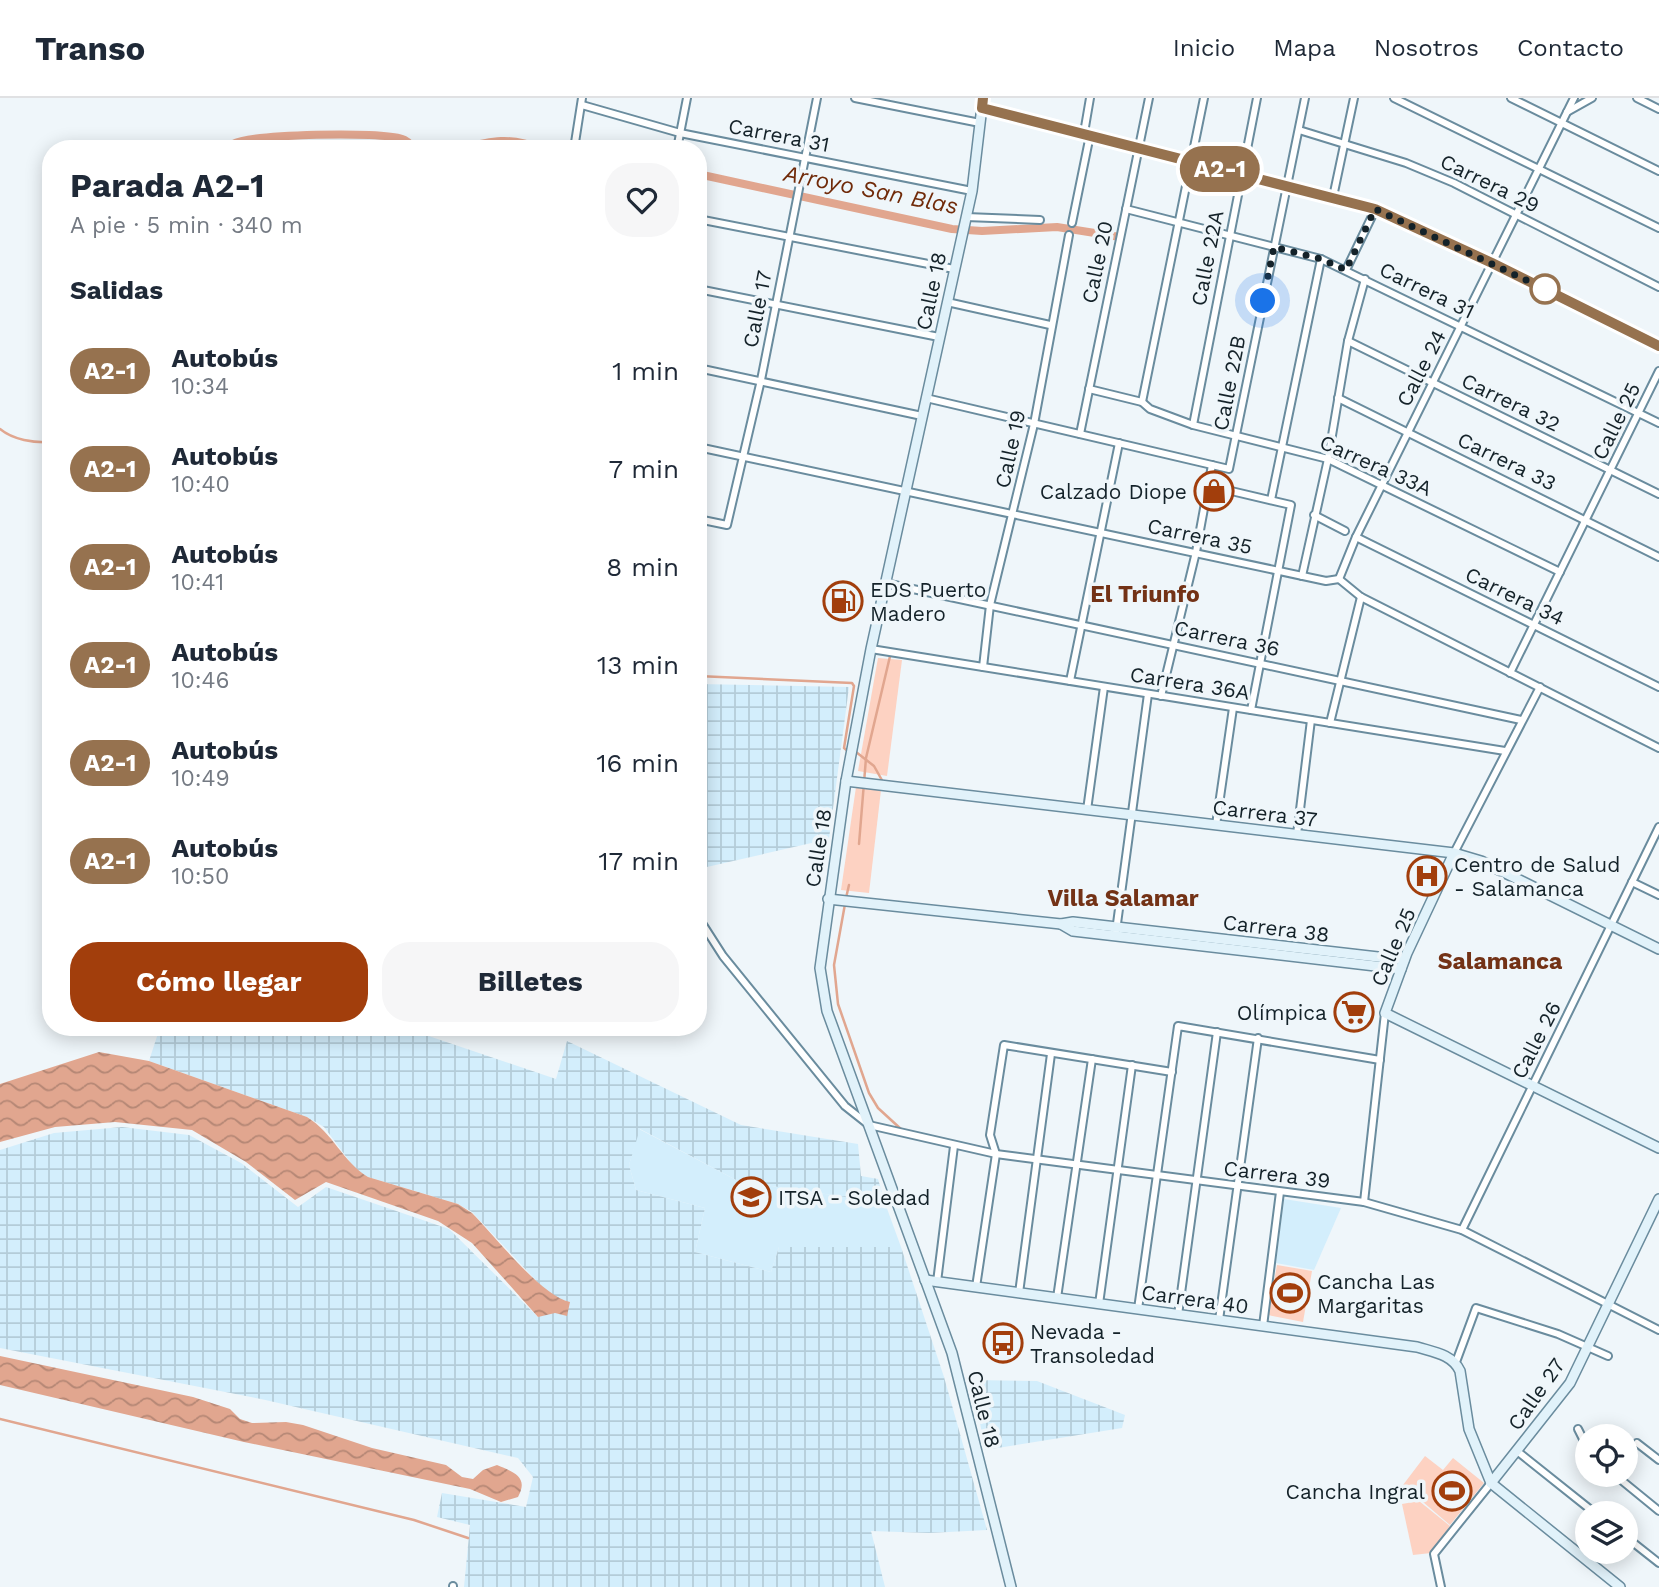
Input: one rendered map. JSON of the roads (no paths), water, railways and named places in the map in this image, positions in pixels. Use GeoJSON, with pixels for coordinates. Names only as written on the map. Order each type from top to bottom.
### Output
{"type":"FeatureCollection","features":[{"type":"Feature","properties":{"kind":"street"},"geometry":{"type":"LineString","coordinates":[[679,140],[687,98]]}},
{"type":"Feature","properties":{"kind":"street","name":"Calle 17"},"geometry":{"type":"LineString","coordinates":[[707,521],[727,525],[761,380],[817,98]]}},
{"type":"Feature","properties":{"kind":"street"},"geometry":{"type":"LineString","coordinates":[[855,98],[980,123]]}},
{"type":"Feature","properties":{"kind":"street"},"geometry":{"type":"LineString","coordinates":[[1072,223],[1087,134],[1090,98]]}},
{"type":"Feature","properties":{"kind":"street","name":"Calle 20"},"geometry":{"type":"LineString","coordinates":[[1080,434],[1149,98]]}},
{"type":"Feature","properties":{"kind":"street"},"geometry":{"type":"LineString","coordinates":[[1142,402],[1204,98]]}},
{"type":"Feature","properties":{"kind":"street","name":"Calle 22A"},"geometry":{"type":"LineString","coordinates":[[1193,425],[1257,98]]}},
{"type":"Feature","properties":{"kind":"street","name":"Calle 22B"},"geometry":{"type":"LineString","coordinates":[[1212,465],[1230,469],[1305,98]]}},
{"type":"Feature","properties":{"kind":"street"},"geometry":{"type":"LineString","coordinates":[[1333,197],[1353,98]]}},
{"type":"Feature","properties":{"kind":"street"},"geometry":{"type":"LineString","coordinates":[[1394,98],[1659,228]]}},
{"type":"Feature","properties":{"kind":"street"},"geometry":{"type":"LineString","coordinates":[[1511,98],[1560,125],[1659,171]]}},
{"type":"Feature","properties":{"kind":"street","name":"Calle 24"},"geometry":{"type":"LineString","coordinates":[[1339,579],[1381,485],[1574,98]]}},
{"type":"Feature","properties":{"kind":"street"},"geometry":{"type":"LineString","coordinates":[[1567,112],[1592,98]]}},
{"type":"Feature","properties":{"kind":"street"},"geometry":{"type":"LineString","coordinates":[[1637,98],[1659,109]]}},
{"type":"Feature","properties":{"kind":"street"},"geometry":{"type":"LineString","coordinates":[[576,140],[582,101]]}},
{"type":"Feature","properties":{"kind":"street","name":"Carrera 31"},"geometry":{"type":"LineString","coordinates":[[582,101],[680,133],[972,191]]}},
{"type":"Feature","properties":{"kind":"street"},"geometry":{"type":"LineString","coordinates":[[982,103],[1087,134],[1375,209],[1492,263],[1659,346]]}},
{"type":"Feature","properties":{"kind":"street","name":"Calle 18"},"geometry":{"type":"LineString","coordinates":[[982,103],[972,191],[885,583],[851,752],[820,968],[827,1011],[952,1353],[1011,1587]]}},
{"type":"Feature","properties":{"kind":"street","name":"Carrera 29"},"geometry":{"type":"LineString","coordinates":[[1299,130],[1454,183],[1659,286]]}},
{"type":"Feature","properties":{"kind":"street","name":"Carrera 31"},"geometry":{"type":"LineString","coordinates":[[1126,209],[1321,259],[1659,423]]}},
{"type":"Feature","properties":{"kind":"street"},"geometry":{"type":"LineString","coordinates":[[1346,270],[1375,209]]}},
{"type":"Feature","properties":{"kind":"street"},"geometry":{"type":"LineString","coordinates":[[965,220],[1040,220]]}},
{"type":"Feature","properties":{"kind":"street"},"geometry":{"type":"LineString","coordinates":[[707,221],[954,269]]}},
{"type":"Feature","properties":{"kind":"street","name":"Calle 19"},"geometry":{"type":"LineString","coordinates":[[983,667],[990,605],[1034,424],[1050,326],[1069,235]]}},
{"type":"Feature","properties":{"kind":"street"},"geometry":{"type":"LineString","coordinates":[[1272,500],[1321,259]]}},
{"type":"Feature","properties":{"kind":"street"},"geometry":{"type":"LineString","coordinates":[[1301,576],[1328,459],[1348,341],[1365,279]]}},
{"type":"Feature","properties":{"kind":"street"},"geometry":{"type":"LineString","coordinates":[[707,291],[939,337]]}},
{"type":"Feature","properties":{"kind":"street"},"geometry":{"type":"LineString","coordinates":[[947,302],[1050,326]]}},
{"type":"Feature","properties":{"kind":"street","name":"Carrera 32"},"geometry":{"type":"LineString","coordinates":[[1348,341],[1659,494]]}},
{"type":"Feature","properties":{"kind":"street"},"geometry":{"type":"LineString","coordinates":[[707,370],[922,416]]}},
{"type":"Feature","properties":{"kind":"street","name":"Calle 25"},"geometry":{"type":"LineString","coordinates":[[1510,673],[1659,371]]}},
{"type":"Feature","properties":{"kind":"street","name":"Carrera 33A"},"geometry":{"type":"LineString","coordinates":[[1089,389],[1142,402],[1150,409],[1193,425],[1328,459],[1560,572]]}},
{"type":"Feature","properties":{"kind":"street"},"geometry":{"type":"LineString","coordinates":[[926,398],[1212,465],[1196,552],[1161,696]]}},
{"type":"Feature","properties":{"kind":"street","name":"Carrera 33"},"geometry":{"type":"LineString","coordinates":[[1338,398],[1659,557]]}},
{"type":"Feature","properties":{"kind":"street"},"geometry":{"type":"LineString","coordinates":[[1070,681],[1119,443]]}},
{"type":"Feature","properties":{"kind":"street","name":"Carrera 35"},"geometry":{"type":"LineString","coordinates":[[707,449],[1301,576],[1326,581],[1339,579]]}},
{"type":"Feature","properties":{"kind":"street"},"geometry":{"type":"LineString","coordinates":[[1227,490],[1291,505],[1251,710]]}},
{"type":"Feature","properties":{"kind":"street"},"geometry":{"type":"LineString","coordinates":[[1314,516],[1345,531]]}},
{"type":"Feature","properties":{"kind":"street","name":"Carrera 34"},"geometry":{"type":"LineString","coordinates":[[1356,537],[1659,687]]}},
{"type":"Feature","properties":{"kind":"street"},"geometry":{"type":"LineString","coordinates":[[1339,579],[1361,597],[1659,748]]}},
{"type":"Feature","properties":{"kind":"street","name":"Carrera 36"},"geometry":{"type":"LineString","coordinates":[[885,583],[1521,720]]}},
{"type":"Feature","properties":{"kind":"street"},"geometry":{"type":"LineString","coordinates":[[1330,723],[1361,597]]}},
{"type":"Feature","properties":{"kind":"street","name":"Carrera 36A"},"geometry":{"type":"LineString","coordinates":[[871,649],[1505,751]]}},
{"type":"Feature","properties":{"kind":"street"},"geometry":{"type":"LineString","coordinates":[[1087,810],[1104,687]]}},
{"type":"Feature","properties":{"kind":"street","name":"Calle 25"},"geometry":{"type":"LineString","coordinates":[[1364,1202],[1385,1013],[1403,965],[1454,853],[1539,687]]}},
{"type":"Feature","properties":{"kind":"street"},"geometry":{"type":"LineString","coordinates":[[1116,932],[1148,694]]}},
{"type":"Feature","properties":{"kind":"street"},"geometry":{"type":"LineString","coordinates":[[1216,825],[1233,708]]}},
{"type":"Feature","properties":{"kind":"street"},"geometry":{"type":"LineString","coordinates":[[1297,834],[1311,720]]}},
{"type":"Feature","properties":{"kind":"street","name":"Carrera 37"},"geometry":{"type":"LineString","coordinates":[[846,781],[1454,853],[1481,862],[1659,949]]}},
{"type":"Feature","properties":{"kind":"street","name":"Calle 26"},"geometry":{"type":"LineString","coordinates":[[1462,1230],[1659,827]]}},
{"type":"Feature","properties":{"kind":"street"},"geometry":{"type":"LineString","coordinates":[[1651,845],[1659,849]]}},
{"type":"Feature","properties":{"kind":"street"},"geometry":{"type":"LineString","coordinates":[[1632,882],[1659,895]]}},
{"type":"Feature","properties":{"kind":"street","name":"Carrera 38"},"geometry":{"type":"LineString","coordinates":[[828,899],[1061,925],[1073,922],[1116,932],[1403,965]]}},
{"type":"Feature","properties":{"kind":"street"},"geometry":{"type":"LineString","coordinates":[[707,931],[723,956],[845,1106],[869,1125]]}},
{"type":"Feature","properties":{"kind":"street"},"geometry":{"type":"LineString","coordinates":[[1385,1013],[1659,1148]]}},
{"type":"Feature","properties":{"kind":"street"},"geometry":{"type":"LineString","coordinates":[[1138,1309],[1178,1026],[1380,1059]]}},
{"type":"Feature","properties":{"kind":"street"},"geometry":{"type":"LineString","coordinates":[[1178,1315],[1217,1032]]}},
{"type":"Feature","properties":{"kind":"street"},"geometry":{"type":"LineString","coordinates":[[1219,1320],[1258,1038]]}},
{"type":"Feature","properties":{"kind":"street"},"geometry":{"type":"LineString","coordinates":[[976,1287],[996,1154],[990,1135],[1004,1045],[1172,1072]]}},
{"type":"Feature","properties":{"kind":"street"},"geometry":{"type":"LineString","coordinates":[[1019,1293],[1051,1054]]}},
{"type":"Feature","properties":{"kind":"street"},"geometry":{"type":"LineString","coordinates":[[1057,1298],[1091,1059]]}},
{"type":"Feature","properties":{"kind":"street"},"geometry":{"type":"LineString","coordinates":[[1099,1304],[1132,1065]]}},
{"type":"Feature","properties":{"kind":"street","name":"Carrera 39"},"geometry":{"type":"LineString","coordinates":[[869,1125],[996,1154],[1076,1162],[1197,1181],[1364,1202],[1462,1230],[1659,1329]]}},
{"type":"Feature","properties":{"kind":"street"},"geometry":{"type":"LineString","coordinates":[[937,1282],[954,1146]]}},
{"type":"Feature","properties":{"kind":"street"},"geometry":{"type":"LineString","coordinates":[[1263,1326],[1280,1192]]}},
{"type":"Feature","properties":{"kind":"street","name":"Calle 27"},"geometry":{"type":"LineString","coordinates":[[1441,1587],[1434,1554],[1570,1383],[1659,1199]]}},
{"type":"Feature","properties":{"kind":"street","name":"Carrera 40"},"geometry":{"type":"LineString","coordinates":[[925,1280],[1417,1347],[1441,1354],[1456,1363]]}},
{"type":"Feature","properties":{"kind":"street"},"geometry":{"type":"LineString","coordinates":[[1608,1356],[1587,1346],[1476,1308],[1456,1363],[1469,1429],[1491,1483],[1620,1587]]}},
{"type":"Feature","properties":{"kind":"street"},"geometry":{"type":"LineString","coordinates":[[1638,1444],[1659,1460]]}},
{"type":"Feature","properties":{"kind":"street"},"geometry":{"type":"LineString","coordinates":[[1517,1451],[1580,1501]]}},
{"type":"Feature","properties":{"kind":"street"},"geometry":{"type":"LineString","coordinates":[[1630,1487],[1659,1511]]}},
{"type":"Feature","properties":{"kind":"street"},"geometry":{"type":"LineString","coordinates":[[1638,1546],[1659,1563]]}},
{"type":"Feature","properties":{"kind":"water"},"geometry":{"type":"Polygon","coordinates":[[[99,1052],[149,1061],[307,1117],[368,1177],[458,1204],[472,1213],[545,1289],[570,1302],[567,1316],[555,1313],[538,1317],[472,1243],[438,1221],[326,1182],[295,1200],[246,1162],[192,1130],[115,1122],[55,1127],[0,1142],[0,1084],[99,1052]]]}},
{"type":"Feature","properties":{"kind":"water"},"geometry":{"type":"Polygon","coordinates":[[[0,1356],[193,1397],[230,1409],[240,1419],[252,1423],[286,1422],[303,1425],[372,1448],[446,1465],[462,1477],[473,1479],[483,1470],[497,1465],[518,1476],[521,1490],[518,1497],[501,1502],[470,1489],[244,1442],[0,1385],[0,1356]]]}},
{"type":"Feature","properties":{"kind":"waterway","name":"Arroyo San Blas"},"geometry":{"type":"LineString","coordinates":[[251,140],[344,134],[404,140]]}},
{"type":"Feature","properties":{"kind":"waterway","name":"Arroyo San Blas"},"geometry":{"type":"LineString","coordinates":[[707,176],[952,229],[982,231],[1057,227],[1120,237]]}},
{"type":"Feature","properties":{"kind":"waterway"},"geometry":{"type":"LineString","coordinates":[[0,429],[11,436],[42,442]]}},
{"type":"Feature","properties":{"kind":"waterway"},"geometry":{"type":"LineString","coordinates":[[859,844],[866,758],[891,652]]}},
{"type":"Feature","properties":{"kind":"waterway"},"geometry":{"type":"LineString","coordinates":[[707,676],[852,683],[854,686],[844,748],[849,752]]}},
{"type":"Feature","properties":{"kind":"waterway"},"geometry":{"type":"LineString","coordinates":[[856,752],[874,766],[883,782]]}},
{"type":"Feature","properties":{"kind":"waterway"},"geometry":{"type":"LineString","coordinates":[[846,898],[849,885]]}},
{"type":"Feature","properties":{"kind":"waterway"},"geometry":{"type":"LineString","coordinates":[[845,904],[834,965],[838,1004],[869,1093],[878,1108],[902,1130]]}},
{"type":"Feature","properties":{"kind":"waterway"},"geometry":{"type":"LineString","coordinates":[[0,1419],[414,1520],[468,1538]]}},
{"type":"Feature","properties":{"kind":"place","name":"Calzado Diope"},"geometry":{"type":"Point","coordinates":[1214,491]}},
{"type":"Feature","properties":{"kind":"place","name":"EDS Puerto Madero"},"geometry":{"type":"Point","coordinates":[843,601]}},
{"type":"Feature","properties":{"kind":"place","name":"Centro de Salud - Salamanca"},"geometry":{"type":"Point","coordinates":[1427,876]}},
{"type":"Feature","properties":{"kind":"place","name":"Olímpica"},"geometry":{"type":"Point","coordinates":[1354,1012]}},
{"type":"Feature","properties":{"kind":"place","name":"ITSA - Soledad"},"geometry":{"type":"Point","coordinates":[751,1197]}},
{"type":"Feature","properties":{"kind":"place","name":"Cancha Las Margaritas"},"geometry":{"type":"Point","coordinates":[1290,1293]}},
{"type":"Feature","properties":{"kind":"place","name":"Nevada - Transoledad"},"geometry":{"type":"Point","coordinates":[1003,1343]}},
{"type":"Feature","properties":{"kind":"place","name":"Cancha Ingral"},"geometry":{"type":"Point","coordinates":[1452,1491]}},
{"type":"Feature","properties":{"kind":"district","name":"El Triunfo"},"geometry":{"type":"Point","coordinates":[1145,594]}},
{"type":"Feature","properties":{"kind":"district","name":"Villa Salamar"},"geometry":{"type":"Point","coordinates":[1123,898]}},
{"type":"Feature","properties":{"kind":"district","name":"Salamanca"},"geometry":{"type":"Point","coordinates":[1500,961]}}]}
